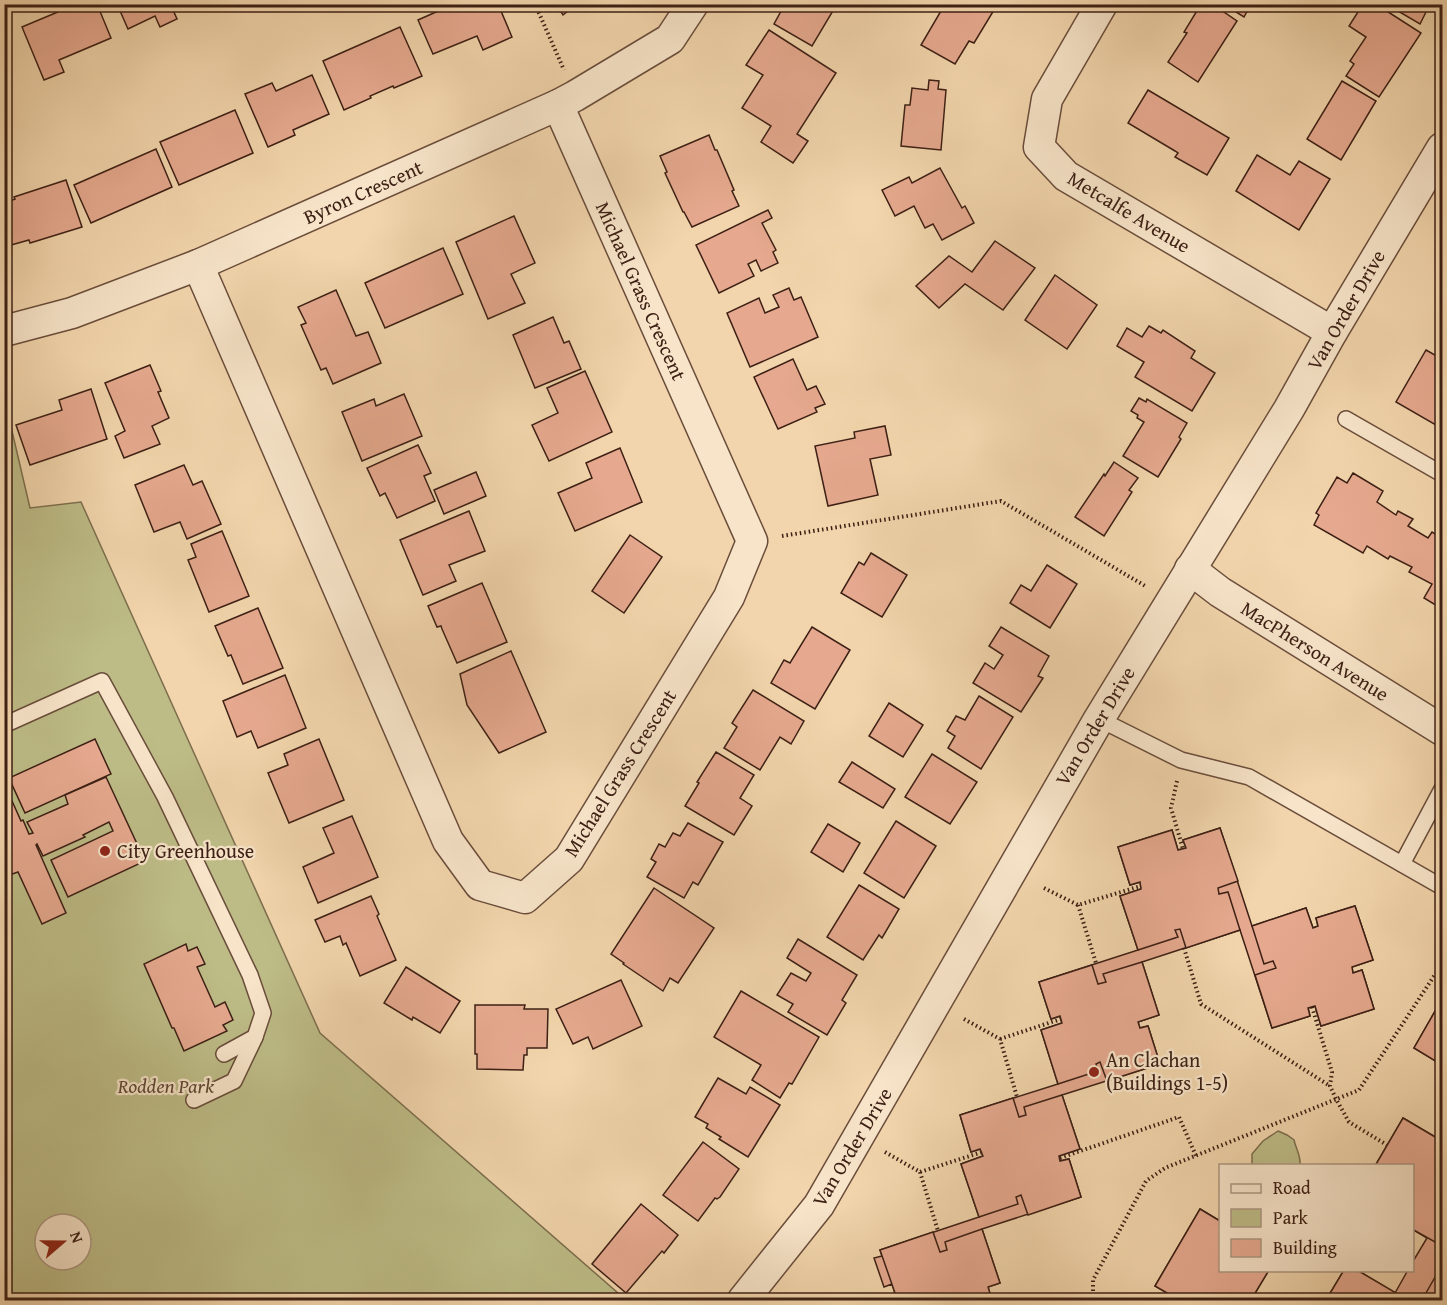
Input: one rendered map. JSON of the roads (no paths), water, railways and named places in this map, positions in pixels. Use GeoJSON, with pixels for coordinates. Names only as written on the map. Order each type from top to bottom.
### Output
{"type":"FeatureCollection","features":[{"type":"Feature","properties":{"kind":"street","name":"Byron Crescent"},"geometry":{"type":"LineString","coordinates":[[4,331],[72,313],[198,265],[567,101],[670,39],[693,4]]}},
{"type":"Feature","properties":{"kind":"street","name":"Metcalfe Avenue"},"geometry":{"type":"LineString","coordinates":[[1102,4],[1047,99],[1038,147],[1066,176],[1332,332]]}},
{"type":"Feature","properties":{"kind":"street","name":"Michael Grass Crescent"},"geometry":{"type":"LineString","coordinates":[[198,265],[448,841],[480,885],[525,897],[568,859],[729,597],[752,541],[567,101]]}},
{"type":"Feature","properties":{"kind":"street","name":"Van Order Drive"},"geometry":{"type":"LineString","coordinates":[[743,1300],[819,1205],[1099,719],[1289,409],[1332,332],[1443,148]]}},
{"type":"Feature","properties":{"kind":"street","name":"MacPherson Avenue"},"geometry":{"type":"LineString","coordinates":[[1190,569],[1220,592],[1443,730]]}},
{"type":"Feature","properties":{"kind":"lane"},"geometry":{"type":"LineString","coordinates":[[1346,419],[1443,474]]}},
{"type":"Feature","properties":{"kind":"lane"},"geometry":{"type":"LineString","coordinates":[[4,725],[102,681],[165,797],[250,975],[263,1013],[255,1037],[234,1081],[194,1100]]}},
{"type":"Feature","properties":{"kind":"lane"},"geometry":{"type":"LineString","coordinates":[[1099,719],[1181,760],[1249,777],[1443,887]]}},
{"type":"Feature","properties":{"kind":"lane"},"geometry":{"type":"LineString","coordinates":[[1402,864],[1443,789]]}},
{"type":"Feature","properties":{"kind":"lane"},"geometry":{"type":"LineString","coordinates":[[224,1054],[255,1037]]}},
{"type":"Feature","properties":{"kind":"place","name":"City Greenhouse"},"geometry":{"type":"Point","coordinates":[105,851]}},
{"type":"Feature","properties":{"kind":"place","name":"An Clachan (Buildings 1-5)"},"geometry":{"type":"Point","coordinates":[1094,1072]}},
{"type":"Feature","properties":{"kind":"park label","name":"Rodden Park"},"geometry":{"type":"Point","coordinates":[166,1086]}}]}
